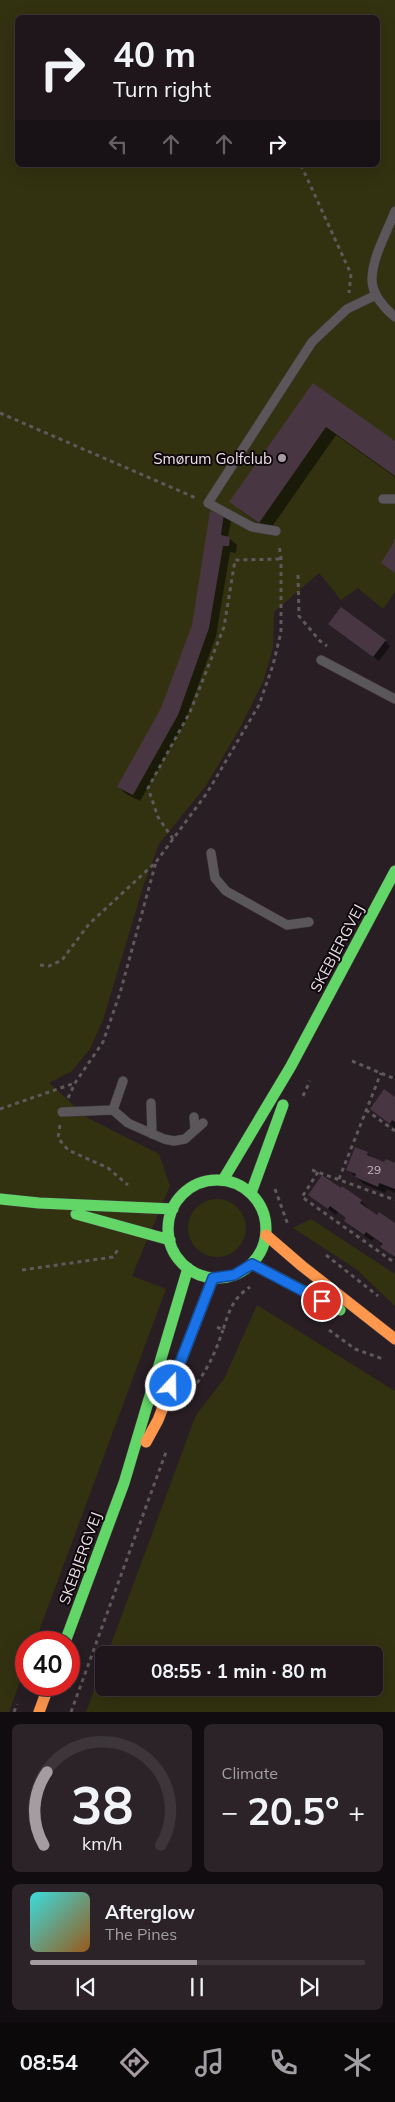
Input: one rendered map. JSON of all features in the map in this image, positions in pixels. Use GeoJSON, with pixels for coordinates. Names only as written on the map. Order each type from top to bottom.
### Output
{"type":"FeatureCollection","features":[{"type":"Feature","properties":{"kind":"street","name":"SKEBJERGVEJ"},"geometry":{"type":"LineString","coordinates":[[223,1180],[253,1135],[395,871]]}},
{"type":"Feature","properties":{"kind":"street","name":"SKEBJERGVEJ"},"geometry":{"type":"LineString","coordinates":[[251,1193],[306,1039]]}},
{"type":"Feature","properties":{"kind":"street"},"geometry":{"type":"LineString","coordinates":[[223,1180],[238,1184],[251,1193],[261,1206],[266,1220],[266,1235],[263,1246],[252,1264],[234,1275],[213,1278],[200,1275],[188,1268],[176,1256],[170,1240],[168,1224],[173,1209],[181,1196],[193,1186],[208,1181],[223,1180]]}},
{"type":"Feature","properties":{"kind":"street"},"geometry":{"type":"LineString","coordinates":[[0,1199],[39,1203],[173,1209]]}},
{"type":"Feature","properties":{"kind":"street"},"geometry":{"type":"LineString","coordinates":[[39,1203],[170,1240]]}},
{"type":"Feature","properties":{"kind":"street"},"geometry":{"type":"LineString","coordinates":[[266,1235],[391,1336]]}},
{"type":"Feature","properties":{"kind":"street"},"geometry":{"type":"LineString","coordinates":[[252,1264],[391,1336]]}},
{"type":"Feature","properties":{"kind":"street","name":"SKEBJERGVEJ"},"geometry":{"type":"LineString","coordinates":[[69,1631],[124,1483],[188,1268]]}},
{"type":"Feature","properties":{"kind":"street","name":"SKEBJERGVEJ"},"geometry":{"type":"LineString","coordinates":[[124,1483],[158,1420],[213,1278]]}},
{"type":"Feature","properties":{"kind":"street"},"geometry":{"type":"LineString","coordinates":[[39,1712],[45,1696]]}},
{"type":"Feature","properties":{"kind":"lane"},"geometry":{"type":"LineString","coordinates":[[395,211],[377,257],[372,279],[376,295],[387,311],[395,317]]}},
{"type":"Feature","properties":{"kind":"lane"},"geometry":{"type":"LineString","coordinates":[[276,531],[252,527],[208,503],[312,342],[347,309],[376,295]]}},
{"type":"Feature","properties":{"kind":"lane"},"geometry":{"type":"LineString","coordinates":[[383,499],[395,499]]}},
{"type":"Feature","properties":{"kind":"lane"},"geometry":{"type":"LineString","coordinates":[[321,660],[395,699]]}},
{"type":"Feature","properties":{"kind":"lane"},"geometry":{"type":"LineString","coordinates":[[211,853],[215,878],[226,891],[287,926],[309,922]]}},
{"type":"Feature","properties":{"kind":"lane"},"geometry":{"type":"LineString","coordinates":[[113,1110],[123,1081]]}},
{"type":"Feature","properties":{"kind":"lane"},"geometry":{"type":"LineString","coordinates":[[151,1103],[152,1134]]}},
{"type":"Feature","properties":{"kind":"lane"},"geometry":{"type":"LineString","coordinates":[[62,1112],[113,1110],[128,1123],[174,1141],[185,1139],[203,1123]]}},
{"type":"Feature","properties":{"kind":"lane"},"geometry":{"type":"LineString","coordinates":[[194,1117],[195,1130]]}},
{"type":"Feature","properties":{"kind":"path"},"geometry":{"type":"LineString","coordinates":[[302,167],[351,274],[347,309]]}},
{"type":"Feature","properties":{"kind":"path"},"geometry":{"type":"LineString","coordinates":[[0,413],[208,503]]}},
{"type":"Feature","properties":{"kind":"path"},"geometry":{"type":"LineString","coordinates":[[40,965],[49,966],[62,960],[89,924],[156,862],[207,793],[259,705],[273,665],[281,632],[282,559],[276,531]]}},
{"type":"Feature","properties":{"kind":"path"},"geometry":{"type":"LineString","coordinates":[[173,839],[158,817],[148,788],[190,712],[224,627],[236,560],[282,559]]}},
{"type":"Feature","properties":{"kind":"path"},"geometry":{"type":"LineString","coordinates":[[298,576],[299,616],[320,642],[328,647]]}},
{"type":"Feature","properties":{"kind":"path"},"geometry":{"type":"LineString","coordinates":[[352,1060],[395,1079]]}},
{"type":"Feature","properties":{"kind":"path"},"geometry":{"type":"LineString","coordinates":[[339,1179],[381,1073]]}},
{"type":"Feature","properties":{"kind":"path"},"geometry":{"type":"LineString","coordinates":[[300,1102],[313,1075]]}},
{"type":"Feature","properties":{"kind":"path"},"geometry":{"type":"LineString","coordinates":[[0,1109],[76,1083]]}},
{"type":"Feature","properties":{"kind":"path"},"geometry":{"type":"LineString","coordinates":[[366,1110],[395,1131]]}},
{"type":"Feature","properties":{"kind":"path"},"geometry":{"type":"LineString","coordinates":[[312,1170],[395,1200]]}},
{"type":"Feature","properties":{"kind":"path"},"geometry":{"type":"LineString","coordinates":[[318,1172],[302,1197],[395,1263]]}},
{"type":"Feature","properties":{"kind":"path"},"geometry":{"type":"LineString","coordinates":[[272,1180],[289,1228]]}},
{"type":"Feature","properties":{"kind":"path"},"geometry":{"type":"LineString","coordinates":[[195,1386],[213,1359],[232,1303],[238,1295],[250,1287],[257,1288]]}},
{"type":"Feature","properties":{"kind":"path"},"geometry":{"type":"LineString","coordinates":[[196,1320],[223,1330]]}},
{"type":"Feature","properties":{"kind":"path"},"geometry":{"type":"LineString","coordinates":[[323,1326],[355,1349],[392,1362]]}},
{"type":"Feature","properties":{"kind":"path"},"geometry":{"type":"LineString","coordinates":[[71,1712],[169,1445]]}},
{"type":"Feature","properties":{"kind":"shaded area"},"geometry":{"type":"Polygon","coordinates":[[[0,0],[395,0],[395,592],[383,609],[358,588],[341,600],[319,573],[274,612],[273,648],[263,682],[240,728],[205,787],[159,844],[144,884],[103,1020],[90,1049],[72,1071],[49,1083],[88,1118],[159,1154],[170,1186],[132,1276],[166,1289],[39,1631],[15,1631],[15,1695],[9,1712],[0,1712],[0,0]]]}},
{"type":"Feature","properties":{"kind":"shaded area"},"geometry":{"type":"Polygon","coordinates":[[[217,1199],[228,1201],[241,1212],[246,1228],[244,1239],[233,1252],[217,1257],[206,1255],[193,1244],[188,1228],[190,1217],[201,1204],[217,1199]]]}},
{"type":"Feature","properties":{"kind":"shaded area"},"geometry":{"type":"Polygon","coordinates":[[[311,1219],[395,1274],[395,1306],[356,1269],[293,1228],[311,1219]]]}},
{"type":"Feature","properties":{"kind":"shaded area"},"geometry":{"type":"Polygon","coordinates":[[[257,1305],[395,1391],[395,1712],[86,1712],[95,1688],[95,1696],[383,1696],[383,1646],[110,1646],[196,1415],[224,1379],[257,1305]]]}},
{"type":"Feature","properties":{"kind":"building","name":"Smørum Golfclub"},"geometry":{"type":"Polygon","coordinates":[[[313,383],[395,441],[395,476],[326,427],[259,523],[229,502],[313,383]]]}},
{"type":"Feature","properties":{"kind":"building"},"geometry":{"type":"Polygon","coordinates":[[[210,511],[224,513],[221,535],[230,537],[229,546],[223,546],[209,628],[178,715],[133,795],[117,787],[161,708],[192,625],[210,511]]]}},
{"type":"Feature","properties":{"kind":"building"},"geometry":{"type":"Polygon","coordinates":[[[395,538],[395,573],[381,563],[395,538]]]}},
{"type":"Feature","properties":{"kind":"building"},"geometry":{"type":"Polygon","coordinates":[[[341,607],[386,640],[373,657],[328,624],[341,607]]]}},
{"type":"Feature","properties":{"kind":"building"},"geometry":{"type":"Polygon","coordinates":[[[384,1089],[395,1097],[395,1122],[392,1120],[390,1124],[370,1109],[384,1089]]]}},
{"type":"Feature","properties":{"kind":"building"},"geometry":{"type":"Polygon","coordinates":[[[355,1147],[368,1152],[367,1155],[384,1162],[386,1159],[395,1163],[395,1189],[379,1183],[378,1187],[355,1177],[356,1174],[346,1170],[355,1147]]]}},
{"type":"Feature","properties":{"kind":"building"},"geometry":{"type":"Polygon","coordinates":[[[322,1175],[362,1200],[360,1203],[377,1215],[379,1212],[395,1223],[395,1257],[380,1247],[383,1244],[366,1232],[364,1235],[344,1221],[346,1218],[330,1206],[328,1209],[308,1195],[322,1175]]]}},
{"type":"Feature","properties":{"kind":"traffic: fast"},"geometry":{"type":"LineString","coordinates":[[223,1180],[291,1066],[395,871]]}},
{"type":"Feature","properties":{"kind":"traffic: fast"},"geometry":{"type":"LineString","coordinates":[[251,1193],[283,1105]]}},
{"type":"Feature","properties":{"kind":"traffic: fast"},"geometry":{"type":"LineString","coordinates":[[217,1180],[236,1184],[252,1194],[262,1210],[266,1229],[262,1248],[252,1264],[236,1274],[217,1278],[198,1274],[182,1264],[172,1248],[168,1229],[172,1210],[182,1194],[198,1184],[217,1180]]}},
{"type":"Feature","properties":{"kind":"traffic: fast"},"geometry":{"type":"LineString","coordinates":[[0,1199],[39,1203],[173,1209]]}},
{"type":"Feature","properties":{"kind":"traffic: fast"},"geometry":{"type":"LineString","coordinates":[[76,1214],[170,1240]]}},
{"type":"Feature","properties":{"kind":"traffic: fast"},"geometry":{"type":"LineString","coordinates":[[252,1264],[340,1310]]}},
{"type":"Feature","properties":{"kind":"traffic: fast"},"geometry":{"type":"LineString","coordinates":[[69,1631],[124,1483],[188,1268]]}},
{"type":"Feature","properties":{"kind":"traffic: slow"},"geometry":{"type":"LineString","coordinates":[[266,1235],[302,1266],[395,1339]]}},
{"type":"Feature","properties":{"kind":"traffic: slow"},"geometry":{"type":"LineString","coordinates":[[146,1442],[158,1420],[213,1278]]}},
{"type":"Feature","properties":{"kind":"traffic: slow"},"geometry":{"type":"LineString","coordinates":[[39,1712],[45,1696]]}},
{"type":"Feature","properties":{"kind":"place","name":"Smørum Golfclub"},"geometry":{"type":"Point","coordinates":[282,458]}},
{"type":"Feature","properties":{"kind":"route"},"geometry":{"type":"LineString","coordinates":[[171,1386],[213,1278],[224,1278],[234,1275],[252,1264],[322,1301]]}}]}
